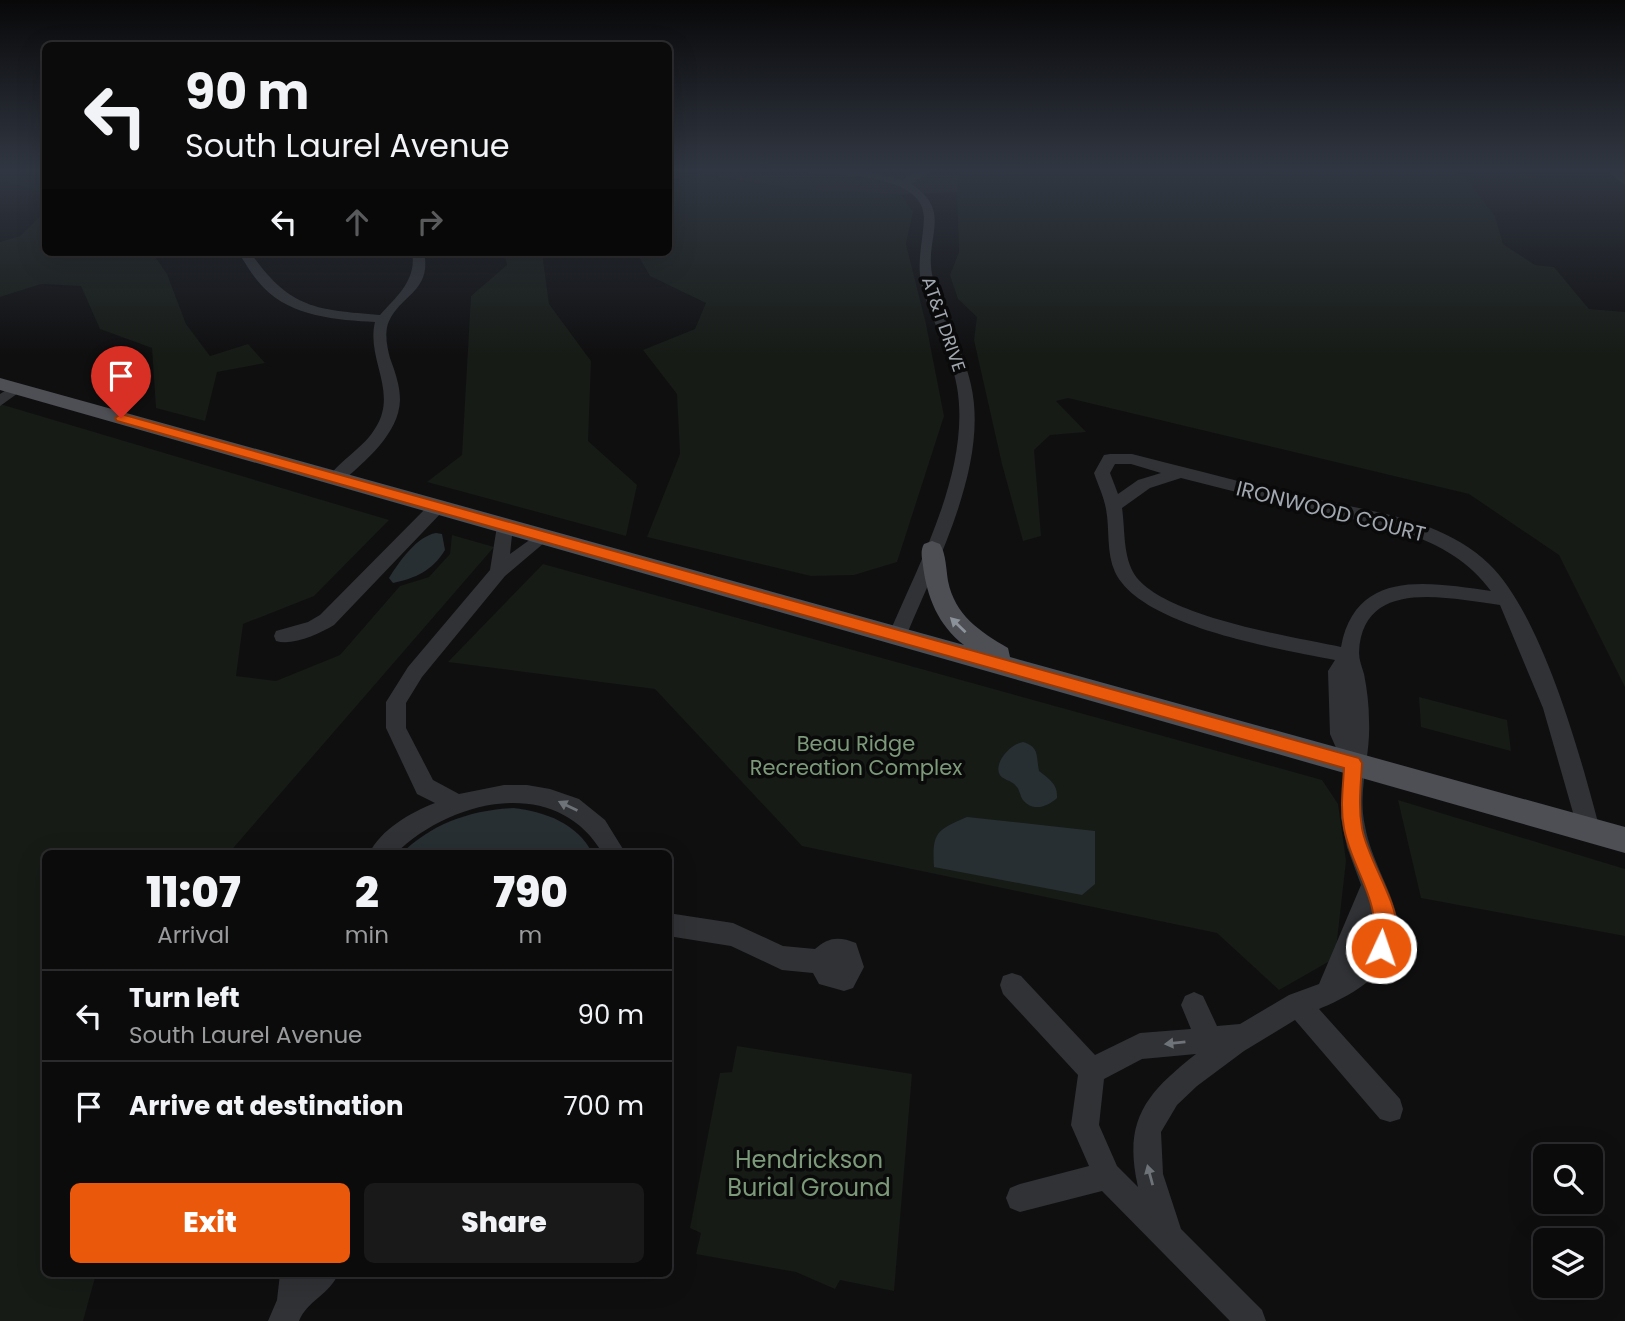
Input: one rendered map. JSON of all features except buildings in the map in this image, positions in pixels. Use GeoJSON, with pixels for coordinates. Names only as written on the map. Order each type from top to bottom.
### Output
{"type":"FeatureCollection","features":[{"type":"Feature","properties":{"kind":"main road"},"geometry":{"type":"LineString","coordinates":[[4,393],[336,478],[1625,840]]}},
{"type":"Feature","properties":{"kind":"main road"},"geometry":{"type":"LineString","coordinates":[[932,549],[936,584],[943,608],[955,624],[990,650],[1037,673]]}},
{"type":"Feature","properties":{"kind":"street","name":"AT&T DRIVE"},"geometry":{"type":"LineString","coordinates":[[898,634],[961,466],[967,413],[965,388],[955,353],[927,281],[924,246],[926,232]]}},
{"type":"Feature","properties":{"kind":"street"},"geometry":{"type":"LineString","coordinates":[[247,256],[270,287],[297,303],[335,315],[383,319]]}},
{"type":"Feature","properties":{"kind":"street"},"geometry":{"type":"LineString","coordinates":[[336,478],[376,439],[391,409],[392,388],[378,342],[383,319],[419,274],[419,256]]}},
{"type":"Feature","properties":{"kind":"street","name":"IRONWOOD COURT"},"geometry":{"type":"LineString","coordinates":[[1349,656],[1187,616],[1152,600],[1128,578],[1120,559],[1114,507],[1102,473],[1110,459],[1132,459],[1181,474],[1375,519],[1439,539],[1475,561],[1495,581],[1507,599],[1542,674],[1568,747],[1589,830]]}},
{"type":"Feature","properties":{"kind":"street","name":"IRONWOOD COURT"},"geometry":{"type":"LineString","coordinates":[[1114,507],[1128,491],[1150,479],[1181,474]]}},
{"type":"Feature","properties":{"kind":"street"},"geometry":{"type":"LineString","coordinates":[[283,636],[314,628],[327,620],[437,507]]}},
{"type":"Feature","properties":{"kind":"street"},"geometry":{"type":"LineString","coordinates":[[499,572],[505,526]]}},
{"type":"Feature","properties":{"kind":"street"},"geometry":{"type":"LineString","coordinates":[[456,803],[425,787],[396,729],[396,702],[415,672],[499,572],[542,537]]}},
{"type":"Feature","properties":{"kind":"street"},"geometry":{"type":"LineString","coordinates":[[1170,1241],[1147,1167],[1147,1131],[1156,1110],[1187,1077],[1243,1037],[1298,1004],[1351,981],[1381,948],[1387,930],[1353,830],[1353,763],[1359,743],[1348,702],[1356,672],[1349,656],[1354,626],[1368,605],[1388,593],[1430,592],[1507,599]]}},
{"type":"Feature","properties":{"kind":"street"},"geometry":{"type":"LineString","coordinates":[[415,823],[425,787]]}},
{"type":"Feature","properties":{"kind":"street"},"geometry":{"type":"LineString","coordinates":[[385,850],[415,823],[456,803],[503,795],[532,795],[554,800],[589,818],[613,850]]}},
{"type":"Feature","properties":{"kind":"street"},"geometry":{"type":"LineString","coordinates":[[1328,991],[1373,886]]}},
{"type":"Feature","properties":{"kind":"street"},"geometry":{"type":"LineString","coordinates":[[672,925],[733,935],[782,958],[820,962]]}},
{"type":"Feature","properties":{"kind":"street"},"geometry":{"type":"LineString","coordinates":[[1012,985],[1092,1071]]}},
{"type":"Feature","properties":{"kind":"street"},"geometry":{"type":"LineString","coordinates":[[1298,1004],[1390,1109]]}},
{"type":"Feature","properties":{"kind":"street"},"geometry":{"type":"LineString","coordinates":[[1194,1005],[1209,1039]]}},
{"type":"Feature","properties":{"kind":"street"},"geometry":{"type":"LineString","coordinates":[[1092,1071],[1140,1046],[1243,1037]]}},
{"type":"Feature","properties":{"kind":"street"},"geometry":{"type":"LineString","coordinates":[[1092,1071],[1085,1125],[1107,1176],[1251,1321]]}},
{"type":"Feature","properties":{"kind":"street"},"geometry":{"type":"LineString","coordinates":[[1020,1198],[1107,1176]]}},
{"type":"Feature","properties":{"kind":"street"},"geometry":{"type":"LineString","coordinates":[[290,1299],[319,1277]]}},
{"type":"Feature","properties":{"kind":"green space"},"geometry":{"type":"Polygon","coordinates":[[[25,232],[42,232],[42,256],[155,256],[167,274],[186,324],[210,356],[248,344],[265,363],[217,372],[205,421],[156,408],[152,348],[100,329],[81,286],[41,284],[0,297],[0,242],[20,236],[25,232]]]}},
{"type":"Feature","properties":{"kind":"green space"},"geometry":{"type":"Polygon","coordinates":[[[672,232],[909,232],[906,244],[926,324],[944,416],[897,562],[854,575],[811,576],[647,537],[680,454],[677,394],[643,350],[695,329],[706,303],[650,276],[638,256],[672,256],[672,232]]]}},
{"type":"Feature","properties":{"kind":"green space"},"geometry":{"type":"Polygon","coordinates":[[[958,232],[1499,232],[1503,244],[1535,265],[1554,267],[1589,309],[1625,312],[1625,687],[1559,555],[1469,494],[1068,398],[1056,401],[1086,432],[1050,435],[1034,450],[1041,536],[1023,541],[1002,464],[974,340],[977,317],[958,299],[950,275],[959,252],[958,232]]]}},
{"type":"Feature","properties":{"kind":"green space"},"geometry":{"type":"Polygon","coordinates":[[[505,256],[543,256],[549,304],[591,361],[588,441],[637,485],[626,536],[427,482],[462,455],[471,296],[507,265],[505,256]]]}},
{"type":"Feature","properties":{"kind":"green space"},"geometry":{"type":"Polygon","coordinates":[[[0,404],[389,520],[314,596],[243,624],[236,676],[276,681],[340,655],[400,586],[429,577],[450,554],[452,535],[494,547],[231,850],[42,850],[42,1277],[95,1277],[83,1321],[0,1321],[0,404]]]}},
{"type":"Feature","properties":{"kind":"green space","name":"Beau Ridge Recreation Complex"},"geometry":{"type":"Polygon","coordinates":[[[543,564],[1322,780],[1338,804],[1346,861],[1335,958],[1279,990],[1217,933],[802,846],[655,689],[448,662],[543,564]]]}},
{"type":"Feature","properties":{"kind":"green space"},"geometry":{"type":"Polygon","coordinates":[[[1419,697],[1507,720],[1511,751],[1421,727],[1419,697]]]}},
{"type":"Feature","properties":{"kind":"green space"},"geometry":{"type":"Polygon","coordinates":[[[1398,800],[1625,869],[1625,936],[1421,898],[1398,800]]]}},
{"type":"Feature","properties":{"kind":"green space","name":"Hendrickson Burial Ground"},"geometry":{"type":"Polygon","coordinates":[[[737,1046],[912,1074],[894,1291],[840,1280],[835,1289],[796,1272],[696,1254],[701,1233],[690,1228],[720,1073],[732,1072],[737,1046]]]}},
{"type":"Feature","properties":{"kind":"shaded area"},"geometry":{"type":"Polygon","coordinates":[[[436,533],[442,534],[445,550],[435,563],[409,579],[393,583],[389,578],[409,551],[422,539],[436,533]]]}},
{"type":"Feature","properties":{"kind":"shaded area"},"geometry":{"type":"Polygon","coordinates":[[[1023,742],[1035,750],[1039,771],[1056,789],[1057,798],[1044,806],[1027,804],[1014,784],[999,773],[999,763],[1005,754],[1023,742]]]}},
{"type":"Feature","properties":{"kind":"shaded area"},"geometry":{"type":"Polygon","coordinates":[[[513,808],[549,816],[578,834],[590,850],[405,850],[425,834],[452,820],[497,809],[513,808]]]}},
{"type":"Feature","properties":{"kind":"shaded area"},"geometry":{"type":"Polygon","coordinates":[[[967,817],[1095,831],[1095,884],[1082,895],[934,867],[934,847],[938,834],[967,817]]]}},
{"type":"Feature","properties":{"kind":"route"},"geometry":{"type":"LineString","coordinates":[[121,418],[1353,763],[1353,830],[1387,930],[1381,948]]}}]}
